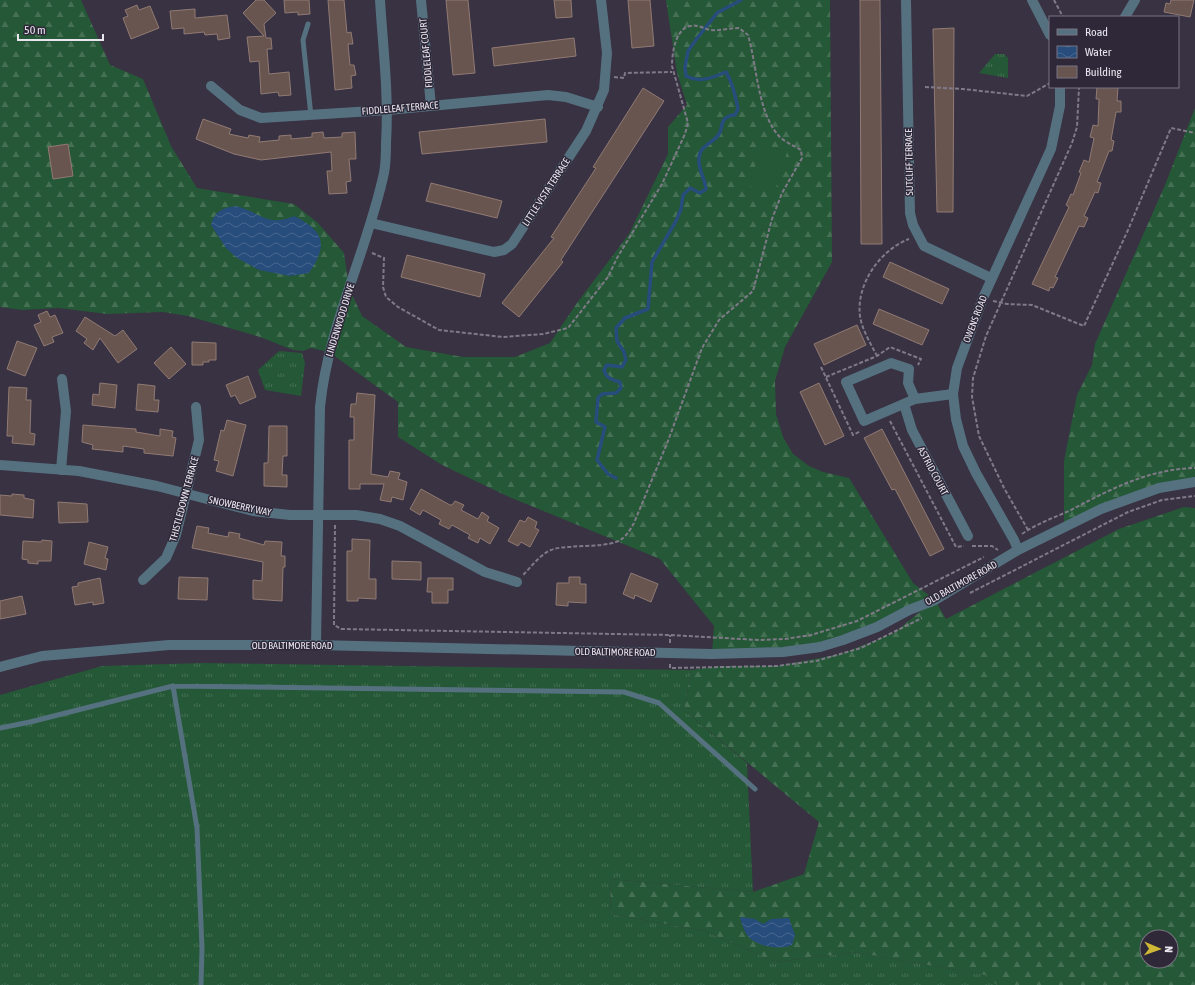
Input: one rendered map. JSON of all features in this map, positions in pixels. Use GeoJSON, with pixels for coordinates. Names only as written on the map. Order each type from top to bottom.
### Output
{"type":"FeatureCollection","features":[{"type":"Feature","properties":{"kind":"street","name":"LINDENWOOD DRIVE"},"geometry":{"type":"LineString","coordinates":[[316,645],[320,407],[323,377],[334,334],[371,223],[385,171],[388,110],[380,0]]}},
{"type":"Feature","properties":{"kind":"street","name":"FIDDLELEAF COURT"},"geometry":{"type":"LineString","coordinates":[[421,0],[431,106]]}},
{"type":"Feature","properties":{"kind":"street","name":"LITTLE VISTA TERRACE"},"geometry":{"type":"LineString","coordinates":[[371,223],[494,252],[504,250],[512,244],[586,131],[598,107],[604,90],[606,76],[606,53],[601,0]]}},
{"type":"Feature","properties":{"kind":"street","name":"SUTCLIFF TERRACE"},"geometry":{"type":"LineString","coordinates":[[906,0],[910,213],[918,235],[924,246],[992,278]]}},
{"type":"Feature","properties":{"kind":"street"},"geometry":{"type":"LineString","coordinates":[[1032,0],[1049,33]]}},
{"type":"Feature","properties":{"kind":"street"},"geometry":{"type":"LineString","coordinates":[[1126,16],[1134,0]]}},
{"type":"Feature","properties":{"kind":"street","name":"FIDDLELEAF TERRACE"},"geometry":{"type":"LineString","coordinates":[[211,86],[240,110],[261,118],[388,110],[548,94],[566,97],[598,107]]}},
{"type":"Feature","properties":{"kind":"street","name":"OWENS ROAD"},"geometry":{"type":"LineString","coordinates":[[1016,545],[976,473],[963,446],[956,419],[953,394],[957,368],[983,298],[1051,149],[1060,106],[1060,88]]}},
{"type":"Feature","properties":{"kind":"street"},"geometry":{"type":"LineString","coordinates":[[915,399],[908,383],[910,369],[891,362],[846,382],[864,421],[915,399],[953,394]]}},
{"type":"Feature","properties":{"kind":"street"},"geometry":{"type":"LineString","coordinates":[[62,379],[66,411],[62,470]]}},
{"type":"Feature","properties":{"kind":"street","name":"ASTRID COURT"},"geometry":{"type":"LineString","coordinates":[[904,404],[912,430],[968,536]]}},
{"type":"Feature","properties":{"kind":"street","name":"THISTLEDOWN TERRACE"},"geometry":{"type":"LineString","coordinates":[[143,580],[166,558],[176,535],[199,440],[196,407]]}},
{"type":"Feature","properties":{"kind":"street","name":"SNOWBERRY WAY"},"geometry":{"type":"LineString","coordinates":[[0,465],[79,471],[157,486],[253,511],[290,515],[356,515],[380,520],[400,526],[485,572],[517,582]]}},
{"type":"Feature","properties":{"kind":"street","name":"OLD BALTIMORE ROAD"},"geometry":{"type":"LineString","coordinates":[[0,667],[42,656],[169,645],[316,645],[712,654],[783,652],[820,646],[843,640],[877,627],[909,610],[935,600],[1016,545],[1035,542],[1127,498],[1159,488],[1195,482]]}},
{"type":"Feature","properties":{"kind":"lane"},"geometry":{"type":"LineString","coordinates":[[308,24],[303,40],[311,116]]}},
{"type":"Feature","properties":{"kind":"lane"},"geometry":{"type":"LineString","coordinates":[[173,686],[197,828],[202,948],[201,985]]}},
{"type":"Feature","properties":{"kind":"lane"},"geometry":{"type":"LineString","coordinates":[[0,728],[30,722],[173,686],[624,692],[659,703],[755,789]]}},
{"type":"Feature","properties":{"kind":"path"},"geometry":{"type":"LineString","coordinates":[[1054,0],[1062,16]]}},
{"type":"Feature","properties":{"kind":"path"},"geometry":{"type":"LineString","coordinates":[[362,250],[384,258],[383,286],[386,297],[398,307],[440,330],[504,337],[543,334],[568,328],[608,277],[617,258],[662,184],[685,134],[688,123],[672,72],[672,57],[680,34],[684,29],[690,26],[700,26],[705,29],[721,30],[739,28],[748,35],[765,108],[770,121],[779,136],[801,150],[802,158],[782,193],[772,219],[753,291],[719,320],[702,348],[668,440],[634,523],[628,533],[623,539],[610,545],[594,544],[553,549],[540,557],[517,582]]}},
{"type":"Feature","properties":{"kind":"path"},"geometry":{"type":"LineString","coordinates":[[606,76],[624,78],[625,73],[672,72]]}},
{"type":"Feature","properties":{"kind":"path"},"geometry":{"type":"LineString","coordinates":[[925,88],[963,88],[1027,96],[1049,84]]}},
{"type":"Feature","properties":{"kind":"path"},"geometry":{"type":"LineString","coordinates":[[1035,542],[985,451],[979,436],[972,397],[975,367],[1000,303],[1072,143],[1077,127],[1079,88]]}},
{"type":"Feature","properties":{"kind":"path"},"geometry":{"type":"LineString","coordinates":[[983,298],[1000,303],[1032,305],[1084,326],[1128,230],[1171,128],[1195,133]]}},
{"type":"Feature","properties":{"kind":"path"},"geometry":{"type":"LineString","coordinates":[[877,356],[860,317],[861,296],[864,286],[878,261],[888,251],[897,244],[918,235]]}},
{"type":"Feature","properties":{"kind":"path"},"geometry":{"type":"LineString","coordinates":[[335,515],[334,625],[341,629],[670,635],[759,640],[785,639],[832,629],[865,618],[1016,545]]}},
{"type":"Feature","properties":{"kind":"green space"},"geometry":{"type":"Polygon","coordinates":[[[0,0],[81,0],[110,65],[143,79],[171,146],[197,188],[294,204],[318,223],[344,253],[349,288],[362,316],[406,347],[463,357],[515,357],[550,343],[577,303],[629,234],[668,154],[668,127],[687,105],[677,73],[666,0],[830,0],[832,262],[785,347],[775,381],[776,414],[783,437],[793,454],[809,466],[823,472],[849,478],[913,583],[935,600],[946,619],[1119,529],[1184,507],[1195,508],[1195,985],[997,985],[985,975],[854,952],[776,962],[705,931],[611,914],[610,879],[753,892],[804,874],[819,822],[684,710],[691,670],[721,666],[777,666],[841,654],[894,633],[933,601],[820,647],[712,654],[714,626],[660,559],[507,496],[442,465],[398,437],[398,402],[329,352],[311,348],[303,351],[293,350],[260,337],[188,316],[163,312],[107,314],[59,308],[22,310],[0,307],[0,0]]]}},
{"type":"Feature","properties":{"kind":"green space"},"geometry":{"type":"Polygon","coordinates":[[[995,54],[1004,54],[1008,58],[1008,78],[979,73],[995,54]]]}},
{"type":"Feature","properties":{"kind":"green space"},"geometry":{"type":"Polygon","coordinates":[[[1195,108],[1195,478],[1159,488],[1064,528],[1064,461],[1077,395],[1092,365],[1095,344],[1165,185],[1195,108]]]}},
{"type":"Feature","properties":{"kind":"green space"},"geometry":{"type":"Polygon","coordinates":[[[762,144],[787,152],[774,194],[749,186],[762,144]]]}},
{"type":"Feature","properties":{"kind":"green space"},"geometry":{"type":"Polygon","coordinates":[[[279,351],[302,353],[305,363],[301,396],[265,390],[258,370],[279,351]]]}},
{"type":"Feature","properties":{"kind":"green space"},"geometry":{"type":"Polygon","coordinates":[[[202,663],[691,670],[684,710],[747,763],[753,892],[610,879],[611,914],[705,931],[776,962],[854,952],[986,975],[997,985],[0,985],[0,695],[102,666],[202,663]]]}},
{"type":"Feature","properties":{"kind":"water"},"geometry":{"type":"Polygon","coordinates":[[[236,206],[271,220],[285,219],[294,216],[312,227],[317,233],[321,247],[315,263],[309,273],[290,276],[259,270],[237,258],[226,248],[211,225],[217,213],[223,209],[236,206]]]}},
{"type":"Feature","properties":{"kind":"water"},"geometry":{"type":"Polygon","coordinates":[[[740,917],[755,919],[763,924],[771,919],[789,918],[795,935],[792,945],[788,947],[766,946],[752,940],[746,933],[740,917]]]}},
{"type":"Feature","properties":{"kind":"building"},"geometry":{"type":"Polygon","coordinates":[[[256,0],[264,0],[276,13],[264,24],[266,38],[271,38],[272,49],[267,49],[269,74],[289,72],[291,95],[279,96],[278,92],[261,94],[259,61],[250,62],[247,37],[264,36],[243,13],[256,0]]]}},
{"type":"Feature","properties":{"kind":"building"},"geometry":{"type":"Polygon","coordinates":[[[284,0],[309,0],[310,14],[298,15],[298,12],[285,13],[284,0]]]}},
{"type":"Feature","properties":{"kind":"building"},"geometry":{"type":"Polygon","coordinates":[[[328,0],[344,0],[347,33],[351,32],[353,44],[348,44],[350,65],[354,65],[356,75],[351,76],[352,88],[335,90],[328,0]]]}},
{"type":"Feature","properties":{"kind":"building"},"geometry":{"type":"Polygon","coordinates":[[[446,0],[468,0],[475,73],[453,75],[446,0]]]}},
{"type":"Feature","properties":{"kind":"building"},"geometry":{"type":"Polygon","coordinates":[[[554,0],[571,0],[572,17],[556,18],[554,0]]]}},
{"type":"Feature","properties":{"kind":"building"},"geometry":{"type":"Polygon","coordinates":[[[628,0],[650,0],[654,46],[632,48],[628,0]]]}},
{"type":"Feature","properties":{"kind":"building"},"geometry":{"type":"Polygon","coordinates":[[[860,0],[880,0],[882,244],[861,244],[860,0]]]}},
{"type":"Feature","properties":{"kind":"building"},"geometry":{"type":"Polygon","coordinates":[[[1171,0],[1194,0],[1190,17],[1164,12],[1166,3],[1170,4],[1171,0]]]}},
{"type":"Feature","properties":{"kind":"building"},"geometry":{"type":"Polygon","coordinates":[[[137,5],[139,10],[150,6],[159,28],[131,39],[123,18],[128,16],[125,10],[137,5]]]}},
{"type":"Feature","properties":{"kind":"building"},"geometry":{"type":"Polygon","coordinates":[[[195,9],[195,18],[227,15],[230,38],[218,40],[217,34],[205,35],[204,32],[184,34],[184,28],[172,29],[170,11],[195,9]]]}},
{"type":"Feature","properties":{"kind":"building"},"geometry":{"type":"Polygon","coordinates":[[[954,28],[953,212],[937,212],[933,29],[954,28]]]}},
{"type":"Feature","properties":{"kind":"building"},"geometry":{"type":"Polygon","coordinates":[[[574,38],[576,56],[494,66],[492,48],[574,38]]]}},
{"type":"Feature","properties":{"kind":"building"},"geometry":{"type":"Polygon","coordinates":[[[643,88],[664,101],[561,260],[563,262],[519,317],[502,303],[554,238],[551,237],[596,168],[593,167],[643,88]]]}},
{"type":"Feature","properties":{"kind":"building"},"geometry":{"type":"Polygon","coordinates":[[[1097,88],[1118,88],[1117,101],[1121,101],[1121,112],[1116,112],[1111,140],[1114,141],[1112,151],[1109,151],[1097,182],[1101,183],[1098,193],[1095,192],[1084,216],[1088,218],[1084,227],[1079,226],[1055,277],[1058,278],[1053,288],[1050,287],[1049,291],[1032,284],[1069,207],[1066,205],[1071,194],[1073,195],[1084,160],[1089,162],[1094,138],[1090,137],[1093,125],[1098,126],[1099,99],[1096,99],[1097,88]]]}},
{"type":"Feature","properties":{"kind":"building"},"geometry":{"type":"Polygon","coordinates":[[[203,119],[231,129],[229,134],[248,138],[249,135],[260,137],[259,142],[279,140],[279,136],[291,135],[291,139],[312,137],[312,133],[323,132],[324,138],[342,137],[342,133],[355,132],[356,159],[349,159],[351,181],[346,182],[347,193],[329,194],[327,171],[332,171],[331,152],[261,160],[234,154],[196,139],[203,119]]]}},
{"type":"Feature","properties":{"kind":"building"},"geometry":{"type":"Polygon","coordinates":[[[545,119],[547,142],[422,154],[419,132],[545,119]]]}},
{"type":"Feature","properties":{"kind":"building"},"geometry":{"type":"Polygon","coordinates":[[[68,144],[73,176],[53,179],[48,147],[68,144]]]}},
{"type":"Feature","properties":{"kind":"building"},"geometry":{"type":"Polygon","coordinates":[[[431,183],[502,201],[497,218],[426,201],[431,183]]]}},
{"type":"Feature","properties":{"kind":"building"},"geometry":{"type":"Polygon","coordinates":[[[407,255],[485,274],[480,297],[401,277],[407,255]]]}},
{"type":"Feature","properties":{"kind":"building"},"geometry":{"type":"Polygon","coordinates":[[[890,262],[949,289],[942,304],[883,277],[890,262]]]}},
{"type":"Feature","properties":{"kind":"building"},"geometry":{"type":"Polygon","coordinates":[[[879,309],[929,330],[922,345],[873,324],[879,309]]]}},
{"type":"Feature","properties":{"kind":"building"},"geometry":{"type":"Polygon","coordinates":[[[47,311],[50,317],[55,315],[63,333],[52,337],[54,342],[44,346],[34,325],[41,322],[38,315],[47,311]]]}},
{"type":"Feature","properties":{"kind":"building"},"geometry":{"type":"Polygon","coordinates":[[[85,317],[115,336],[123,330],[137,349],[118,363],[100,338],[93,350],[84,343],[87,339],[76,331],[85,317]]]}},
{"type":"Feature","properties":{"kind":"building"},"geometry":{"type":"Polygon","coordinates":[[[857,325],[866,345],[824,365],[814,344],[857,325]]]}},
{"type":"Feature","properties":{"kind":"building"},"geometry":{"type":"Polygon","coordinates":[[[17,341],[37,348],[25,376],[7,369],[17,341]]]}},
{"type":"Feature","properties":{"kind":"building"},"geometry":{"type":"Polygon","coordinates":[[[192,342],[216,343],[216,360],[203,362],[203,365],[192,365],[192,342]]]}},
{"type":"Feature","properties":{"kind":"building"},"geometry":{"type":"Polygon","coordinates":[[[171,347],[186,364],[169,379],[154,363],[171,347]]]}},
{"type":"Feature","properties":{"kind":"building"},"geometry":{"type":"Polygon","coordinates":[[[248,376],[256,397],[240,404],[235,395],[231,397],[226,385],[248,376]]]}},
{"type":"Feature","properties":{"kind":"building"},"geometry":{"type":"Polygon","coordinates":[[[100,383],[117,385],[115,408],[92,405],[93,394],[99,395],[100,383]]]}},
{"type":"Feature","properties":{"kind":"building"},"geometry":{"type":"Polygon","coordinates":[[[819,383],[844,436],[825,445],[800,392],[819,383]]]}},
{"type":"Feature","properties":{"kind":"building"},"geometry":{"type":"Polygon","coordinates":[[[138,384],[155,386],[154,400],[159,400],[158,412],[136,410],[138,384]]]}},
{"type":"Feature","properties":{"kind":"building"},"geometry":{"type":"Polygon","coordinates":[[[9,387],[27,388],[26,400],[31,400],[30,433],[35,434],[34,445],[12,443],[13,436],[7,436],[9,387]]]}},
{"type":"Feature","properties":{"kind":"building"},"geometry":{"type":"Polygon","coordinates":[[[357,393],[375,395],[371,474],[388,477],[390,471],[400,473],[398,479],[407,482],[403,500],[392,497],[391,502],[380,500],[384,484],[360,484],[360,489],[349,489],[349,440],[354,440],[354,417],[350,417],[351,404],[356,404],[357,393]]]}},
{"type":"Feature","properties":{"kind":"building"},"geometry":{"type":"Polygon","coordinates":[[[227,420],[246,425],[233,476],[216,471],[219,461],[214,460],[221,430],[224,431],[227,420]]]}},
{"type":"Feature","properties":{"kind":"building"},"geometry":{"type":"Polygon","coordinates":[[[83,425],[136,429],[136,432],[160,436],[160,429],[173,431],[172,437],[176,438],[173,456],[144,453],[144,449],[123,446],[123,452],[92,449],[93,445],[82,442],[83,425]]]}},
{"type":"Feature","properties":{"kind":"building"},"geometry":{"type":"Polygon","coordinates":[[[269,426],[287,426],[287,456],[283,456],[282,475],[287,475],[287,487],[264,486],[264,463],[268,463],[269,426]]]}},
{"type":"Feature","properties":{"kind":"building"},"geometry":{"type":"Polygon","coordinates":[[[882,429],[944,549],[930,556],[895,489],[892,490],[864,438],[882,429]]]}},
{"type":"Feature","properties":{"kind":"building"},"geometry":{"type":"Polygon","coordinates":[[[421,489],[450,505],[452,505],[455,501],[464,505],[461,510],[478,519],[482,512],[489,517],[487,521],[499,528],[490,544],[480,538],[478,543],[468,538],[470,535],[452,525],[449,529],[439,524],[441,520],[423,510],[420,515],[410,509],[421,489]]]}},
{"type":"Feature","properties":{"kind":"building"},"geometry":{"type":"Polygon","coordinates":[[[12,494],[24,495],[24,498],[34,500],[33,518],[0,515],[0,495],[12,496],[12,494]]]}},
{"type":"Feature","properties":{"kind":"building"},"geometry":{"type":"Polygon","coordinates":[[[58,502],[87,504],[88,522],[59,523],[58,502]]]}},
{"type":"Feature","properties":{"kind":"building"},"geometry":{"type":"Polygon","coordinates":[[[528,517],[537,522],[535,528],[539,530],[530,547],[521,542],[518,546],[508,541],[520,520],[525,522],[528,517]]]}},
{"type":"Feature","properties":{"kind":"building"},"geometry":{"type":"Polygon","coordinates":[[[197,526],[209,528],[208,533],[228,537],[229,532],[240,534],[239,538],[264,545],[265,541],[282,542],[281,556],[285,556],[285,567],[283,567],[282,601],[253,599],[253,580],[262,581],[263,562],[192,548],[197,526]]]}},
{"type":"Feature","properties":{"kind":"building"},"geometry":{"type":"Polygon","coordinates":[[[352,539],[370,540],[369,579],[376,579],[376,599],[358,598],[358,601],[347,601],[347,551],[352,551],[352,539]]]}},
{"type":"Feature","properties":{"kind":"building"},"geometry":{"type":"Polygon","coordinates":[[[42,540],[52,541],[51,561],[38,561],[38,564],[28,563],[28,560],[22,559],[23,541],[41,542],[42,540]]]}},
{"type":"Feature","properties":{"kind":"building"},"geometry":{"type":"Polygon","coordinates":[[[89,542],[108,547],[105,558],[108,559],[106,570],[84,564],[89,542]]]}},
{"type":"Feature","properties":{"kind":"building"},"geometry":{"type":"Polygon","coordinates":[[[392,561],[421,562],[421,580],[392,579],[392,561]]]}},
{"type":"Feature","properties":{"kind":"building"},"geometry":{"type":"Polygon","coordinates":[[[631,573],[658,584],[651,602],[635,595],[634,599],[623,594],[631,573]]]}},
{"type":"Feature","properties":{"kind":"building"},"geometry":{"type":"Polygon","coordinates":[[[179,577],[208,578],[207,600],[178,599],[179,577]]]}},
{"type":"Feature","properties":{"kind":"building"},"geometry":{"type":"Polygon","coordinates":[[[569,577],[580,577],[580,584],[586,584],[586,603],[568,602],[568,606],[556,605],[557,583],[569,583],[569,577]]]}},
{"type":"Feature","properties":{"kind":"building"},"geometry":{"type":"Polygon","coordinates":[[[100,578],[104,603],[93,605],[93,602],[75,605],[72,587],[78,586],[78,583],[100,578]]]}},
{"type":"Feature","properties":{"kind":"building"},"geometry":{"type":"Polygon","coordinates":[[[428,578],[453,578],[453,590],[448,590],[448,603],[432,603],[432,592],[427,592],[428,578]]]}},
{"type":"Feature","properties":{"kind":"building"},"geometry":{"type":"Polygon","coordinates":[[[22,596],[26,614],[0,619],[0,601],[22,596]]]}},
{"type":"Feature","properties":{"kind":"waterway"},"geometry":{"type":"LineString","coordinates":[[616,478],[608,474],[597,460],[605,427],[596,422],[598,398],[602,394],[616,393],[621,388],[620,382],[610,378],[606,375],[604,370],[607,365],[622,367],[626,360],[624,352],[617,341],[616,328],[625,318],[648,309],[652,262],[676,221],[681,209],[683,195],[690,188],[700,193],[706,189],[699,163],[701,151],[719,134],[723,121],[729,116],[735,115],[738,109],[732,85],[726,72],[711,78],[696,79],[686,76],[685,67],[688,51],[717,13],[741,0]]}}]}
